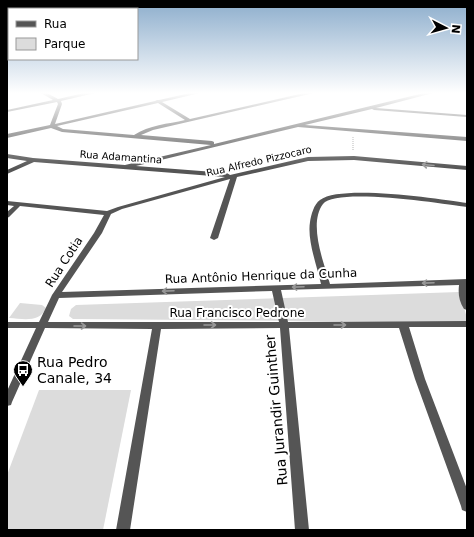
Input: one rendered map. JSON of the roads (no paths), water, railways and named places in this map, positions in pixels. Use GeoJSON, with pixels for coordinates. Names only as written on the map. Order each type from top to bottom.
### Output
{"type":"FeatureCollection","features":[{"type":"Feature","properties":{"kind":"street"},"geometry":{"type":"LineString","coordinates":[[52,126],[55,118]]}},
{"type":"Feature","properties":{"kind":"street"},"geometry":{"type":"LineString","coordinates":[[7,136],[85,118]]}},
{"type":"Feature","properties":{"kind":"street"},"geometry":{"type":"LineString","coordinates":[[136,136],[142,132],[152,129],[197,118]]}},
{"type":"Feature","properties":{"kind":"street"},"geometry":{"type":"LineString","coordinates":[[125,167],[324,118]]}},
{"type":"Feature","properties":{"kind":"street"},"geometry":{"type":"LineString","coordinates":[[52,126],[70,132],[136,136],[219,144]]}},
{"type":"Feature","properties":{"kind":"street"},"geometry":{"type":"LineString","coordinates":[[291,126],[467,139]]}},
{"type":"Feature","properties":{"kind":"street","name":"Rua Adamantina"},"geometry":{"type":"LineString","coordinates":[[7,156],[33,160],[234,176]]}},
{"type":"Feature","properties":{"kind":"street","name":"Rua Alfredo Pizzocaro"},"geometry":{"type":"LineString","coordinates":[[108,214],[120,208],[214,181],[308,159],[336,157],[467,168]]}},
{"type":"Feature","properties":{"kind":"street"},"geometry":{"type":"LineString","coordinates":[[7,172],[33,160]]}},
{"type":"Feature","properties":{"kind":"street"},"geometry":{"type":"LineString","coordinates":[[200,173],[214,181]]}},
{"type":"Feature","properties":{"kind":"street"},"geometry":{"type":"LineString","coordinates":[[214,238],[234,176]]}},
{"type":"Feature","properties":{"kind":"street"},"geometry":{"type":"LineString","coordinates":[[326,286],[313,226],[316,210],[322,201],[333,196],[358,194],[467,205]]}},
{"type":"Feature","properties":{"kind":"street"},"geometry":{"type":"LineString","coordinates":[[7,203],[108,214]]}},
{"type":"Feature","properties":{"kind":"street"},"geometry":{"type":"LineString","coordinates":[[7,216],[19,204]]}},
{"type":"Feature","properties":{"kind":"street","name":"Rua Cotia"},"geometry":{"type":"LineString","coordinates":[[7,402],[56,295],[98,233],[108,214]]}},
{"type":"Feature","properties":{"kind":"street"},"geometry":{"type":"LineString","coordinates":[[465,282],[462,289],[463,298],[467,307]]}},
{"type":"Feature","properties":{"kind":"street","name":"Rua Antônio Henrique da Cunha"},"geometry":{"type":"LineString","coordinates":[[56,295],[465,282]]}},
{"type":"Feature","properties":{"kind":"street","name":"Rua Jurandir Guinther"},"geometry":{"type":"LineString","coordinates":[[276,288],[284,325],[302,530]]}},
{"type":"Feature","properties":{"kind":"street"},"geometry":{"type":"LineString","coordinates":[[403,324],[420,379],[467,506]]}},
{"type":"Feature","properties":{"kind":"street","name":"Rua Francisco Pedrone"},"geometry":{"type":"LineString","coordinates":[[7,325],[157,326],[467,324]]}},
{"type":"Feature","properties":{"kind":"street"},"geometry":{"type":"LineString","coordinates":[[123,530],[157,326]]}},
{"type":"Feature","properties":{"kind":"place","name":"Rua Pedro Canale, 34"},"geometry":{"type":"Point","coordinates":[23,387]}}]}
